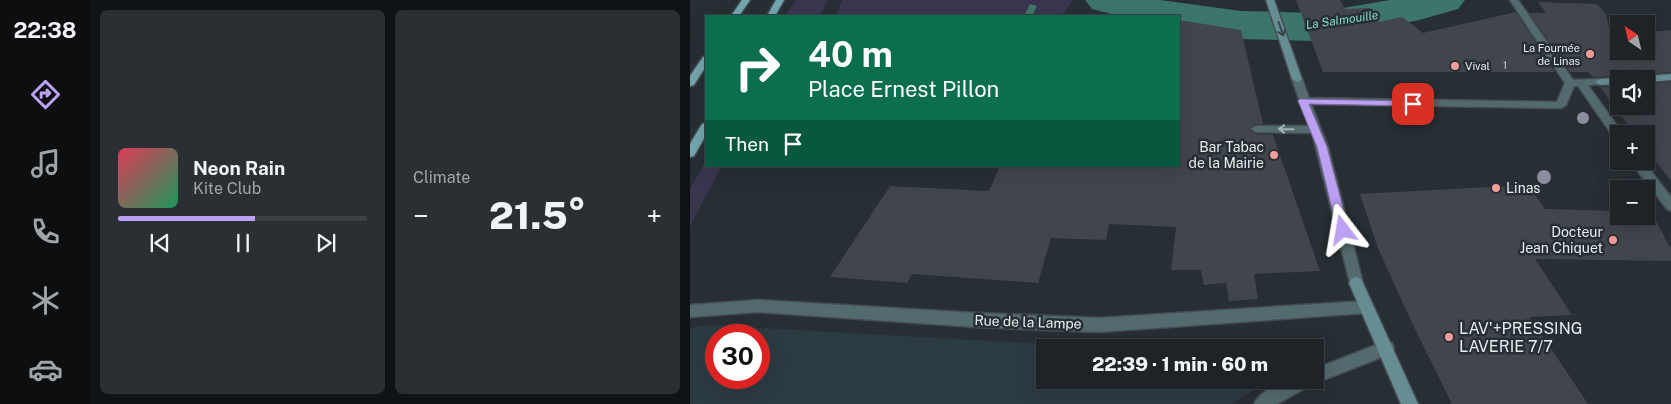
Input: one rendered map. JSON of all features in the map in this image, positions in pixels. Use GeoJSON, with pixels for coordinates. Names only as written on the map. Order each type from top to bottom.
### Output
{"type":"FeatureCollection","features":[{"type":"Feature","properties":{"kind":"main road"},"geometry":{"type":"LineString","coordinates":[[736,15],[746,0]]}},
{"type":"Feature","properties":{"kind":"main road"},"geometry":{"type":"LineString","coordinates":[[772,15],[780,0]]}},
{"type":"Feature","properties":{"kind":"main road"},"geometry":{"type":"LineString","coordinates":[[690,83],[705,60]]}},
{"type":"Feature","properties":{"kind":"main road"},"geometry":{"type":"LineString","coordinates":[[690,153],[705,128]]}},
{"type":"Feature","properties":{"kind":"street"},"geometry":{"type":"LineString","coordinates":[[1514,0],[1575,83],[1610,125]]}},
{"type":"Feature","properties":{"kind":"street"},"geometry":{"type":"LineString","coordinates":[[1272,4],[1303,101],[1322,147],[1356,283],[1410,404]]}},
{"type":"Feature","properties":{"kind":"street"},"geometry":{"type":"LineString","coordinates":[[1655,78],[1671,77]]}},
{"type":"Feature","properties":{"kind":"street"},"geometry":{"type":"LineString","coordinates":[[1575,83],[1610,81]]}},
{"type":"Feature","properties":{"kind":"street"},"geometry":{"type":"LineString","coordinates":[[1303,101],[1561,105],[1575,83]]}},
{"type":"Feature","properties":{"kind":"street"},"geometry":{"type":"LineString","coordinates":[[1256,129],[1315,130]]}},
{"type":"Feature","properties":{"kind":"street"},"geometry":{"type":"LineString","coordinates":[[1643,170],[1671,206]]}},
{"type":"Feature","properties":{"kind":"street","name":"Rue de la Lampe"},"geometry":{"type":"LineString","coordinates":[[690,311],[758,306],[976,320],[1099,325],[1366,307]]}},
{"type":"Feature","properties":{"kind":"street"},"geometry":{"type":"LineString","coordinates":[[1324,373],[1386,348]]}},
{"type":"Feature","properties":{"kind":"street"},"geometry":{"type":"LineString","coordinates":[[1262,404],[1286,389]]}},
{"type":"Feature","properties":{"kind":"shaded area"},"geometry":{"type":"Polygon","coordinates":[[[796,0],[828,0],[820,15],[786,15],[796,0]]]}},
{"type":"Feature","properties":{"kind":"shaded area"},"geometry":{"type":"Polygon","coordinates":[[[842,0],[1073,0],[1063,15],[836,15],[842,0]]]}},
{"type":"Feature","properties":{"kind":"shaded area"},"geometry":{"type":"Polygon","coordinates":[[[705,163],[705,167],[721,167],[690,226],[690,189],[705,163]]]}},
{"type":"Feature","properties":{"kind":"shaded area"},"geometry":{"type":"Polygon","coordinates":[[[705,326],[705,389],[770,389],[770,328],[1036,343],[1036,389],[1255,389],[1231,404],[690,404],[690,328],[705,326]]]}},
{"type":"Feature","properties":{"kind":"building"},"geometry":{"type":"Polygon","coordinates":[[[1296,0],[1340,0],[1345,9],[1369,8],[1378,22],[1402,17],[1423,33],[1516,12],[1555,72],[1323,72],[1296,0]]]}},
{"type":"Feature","properties":{"kind":"building"},"geometry":{"type":"Polygon","coordinates":[[[1538,2],[1597,4],[1606,14],[1610,33],[1610,60],[1655,60],[1655,31],[1671,30],[1671,72],[1655,73],[1655,70],[1610,70],[1610,76],[1593,77],[1588,72],[1570,72],[1529,13],[1546,13],[1538,2]]]}},
{"type":"Feature","properties":{"kind":"building"},"geometry":{"type":"Polygon","coordinates":[[[1180,20],[1241,30],[1263,124],[1255,124],[1249,130],[1256,134],[1273,135],[1320,271],[1254,274],[1258,299],[1229,301],[1226,283],[1204,285],[1201,270],[1171,270],[1176,227],[1109,224],[1106,240],[1051,238],[1038,283],[912,274],[907,283],[830,277],[890,186],[989,191],[1000,167],[1180,167],[1180,20]]]}},
{"type":"Feature","properties":{"kind":"building"},"geometry":{"type":"Polygon","coordinates":[[[1671,82],[1671,181],[1655,161],[1655,125],[1628,125],[1621,115],[1655,115],[1655,83],[1671,82]]]}},
{"type":"Feature","properties":{"kind":"building"},"geometry":{"type":"Polygon","coordinates":[[[1610,86],[1610,100],[1600,87],[1610,86]]]}},
{"type":"Feature","properties":{"kind":"building"},"geometry":{"type":"Polygon","coordinates":[[[1528,185],[1545,209],[1610,211],[1610,225],[1655,225],[1655,219],[1671,249],[1671,261],[1535,259],[1572,315],[1530,317],[1588,404],[1452,404],[1377,246],[1360,194],[1528,185]]]}},
{"type":"Feature","properties":{"kind":"waterway","name":"La Salmouille"},"geometry":{"type":"LineString","coordinates":[[1107,0],[1167,15]]}},
{"type":"Feature","properties":{"kind":"waterway","name":"La Salmouille"},"geometry":{"type":"LineString","coordinates":[[1180,17],[1241,25],[1314,27],[1403,11],[1443,0]]}},
{"type":"Feature","properties":{"kind":"waterway"},"geometry":{"type":"LineString","coordinates":[[1028,15],[1033,6]]}},
{"type":"Feature","properties":{"kind":"place","name":"La Fournée de Linas"},"geometry":{"type":"Point","coordinates":[1590,54]}},
{"type":"Feature","properties":{"kind":"place","name":"Vival"},"geometry":{"type":"Point","coordinates":[1455,66]}},
{"type":"Feature","properties":{"kind":"place","name":"Bar Tabac de la Mairie"},"geometry":{"type":"Point","coordinates":[1274,155]}},
{"type":"Feature","properties":{"kind":"place","name":"Linas"},"geometry":{"type":"Point","coordinates":[1496,188]}},
{"type":"Feature","properties":{"kind":"place","name":"Docteur Jean Chiquet"},"geometry":{"type":"Point","coordinates":[1613,240]}},
{"type":"Feature","properties":{"kind":"place","name":"LAV'+PRESSING LAVERIE 7/7"},"geometry":{"type":"Point","coordinates":[1449,337]}},
{"type":"Feature","properties":{"kind":"route"},"geometry":{"type":"LineString","coordinates":[[1343,230],[1322,147],[1303,101],[1413,104]]}}]}
